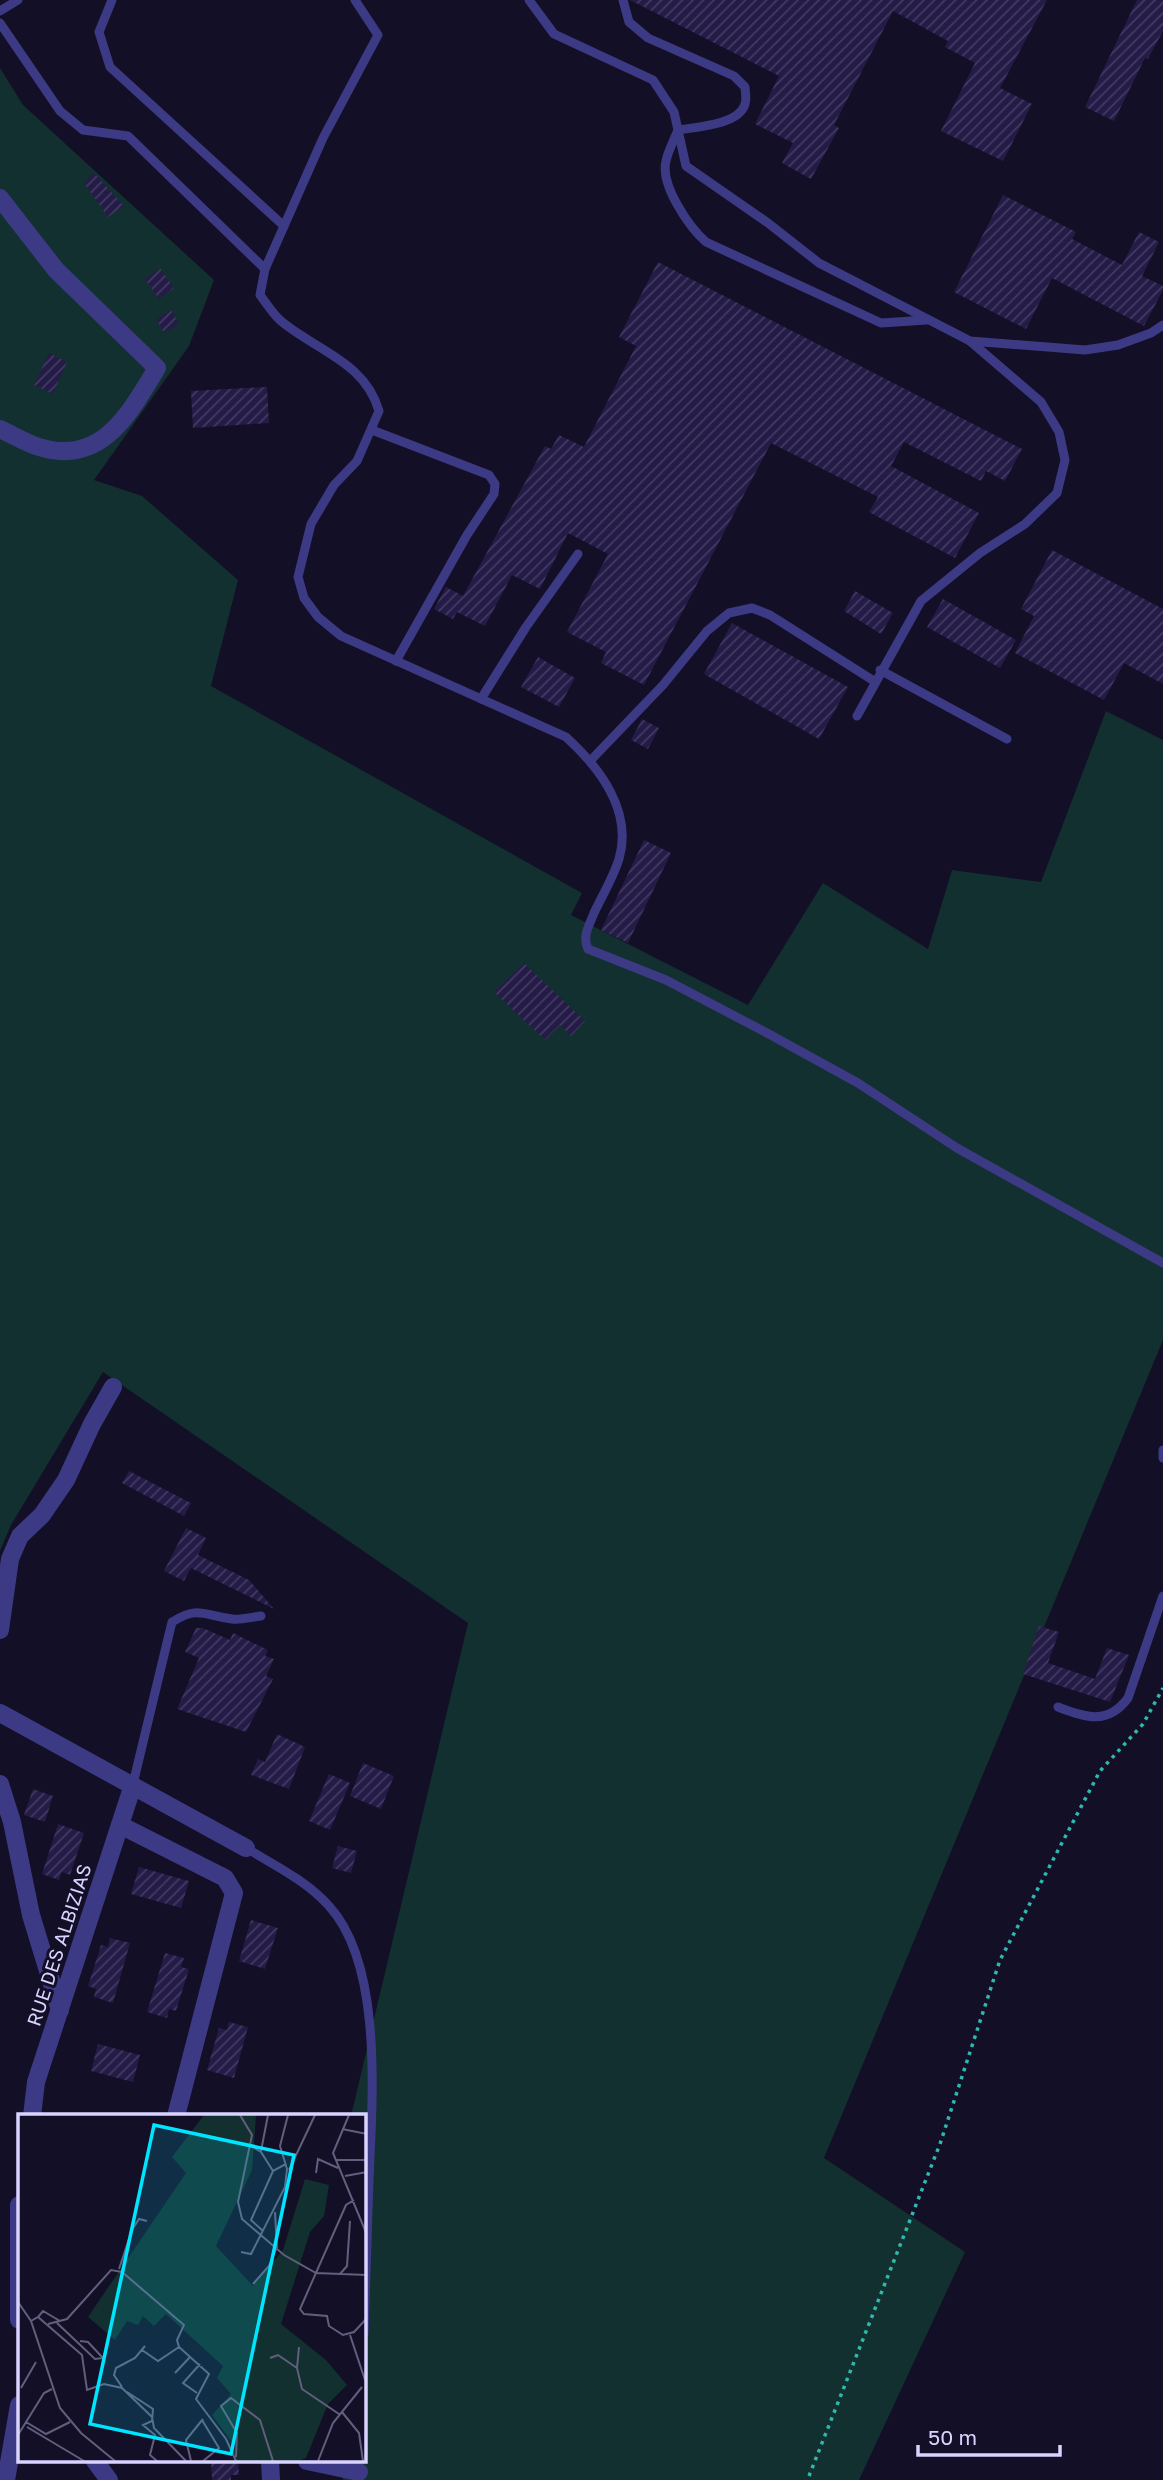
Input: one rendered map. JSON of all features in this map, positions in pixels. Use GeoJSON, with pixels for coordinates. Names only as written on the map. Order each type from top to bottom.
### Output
{"type":"FeatureCollection","features":[{"type":"Feature","properties":{"kind":"street"},"geometry":{"type":"LineString","coordinates":[[0,198],[56,270],[157,368],[124,421],[108,437],[64,450],[39,447],[0,429]]}},
{"type":"Feature","properties":{"kind":"street"},"geometry":{"type":"LineString","coordinates":[[0,1630],[10,1559],[20,1536],[42,1515],[66,1480],[113,1387]]}},
{"type":"Feature","properties":{"kind":"street"},"geometry":{"type":"LineString","coordinates":[[0,1713],[246,1848]]}},
{"type":"Feature","properties":{"kind":"street"},"geometry":{"type":"LineString","coordinates":[[0,1784],[12,1822],[31,1915],[60,2010]]}},
{"type":"Feature","properties":{"kind":"street","name":"RUE DES ALBIZIAS"},"geometry":{"type":"LineString","coordinates":[[32,2114],[36,2082],[132,1787]]}},
{"type":"Feature","properties":{"kind":"street"},"geometry":{"type":"LineString","coordinates":[[120,1825],[225,1878],[234,1893],[177,2114]]}},
{"type":"Feature","properties":{"kind":"street"},"geometry":{"type":"LineString","coordinates":[[6,2480],[18,2414]]}},
{"type":"Feature","properties":{"kind":"street"},"geometry":{"type":"LineString","coordinates":[[96,2462],[109,2480]]}},
{"type":"Feature","properties":{"kind":"street"},"geometry":{"type":"LineString","coordinates":[[270,2462],[271,2480]]}},
{"type":"Feature","properties":{"kind":"street"},"geometry":{"type":"LineString","coordinates":[[312,2462],[360,2471]]}},
{"type":"Feature","properties":{"kind":"lane"},"geometry":{"type":"LineString","coordinates":[[0,11],[18,0]]}},
{"type":"Feature","properties":{"kind":"lane"},"geometry":{"type":"LineString","coordinates":[[112,0],[100,32],[110,67],[284,226]]}},
{"type":"Feature","properties":{"kind":"lane"},"geometry":{"type":"LineString","coordinates":[[355,0],[378,35],[323,138],[265,269],[260,295],[281,321],[335,355],[368,383],[379,411],[357,461],[334,485],[311,524],[298,577],[304,597],[318,617],[341,636],[566,737],[592,760],[609,789],[620,817],[619,858],[586,934],[588,949],[666,980],[858,1083],[957,1148],[1163,1263]]}},
{"type":"Feature","properties":{"kind":"lane"},"geometry":{"type":"LineString","coordinates":[[529,0],[554,34],[653,80],[674,112],[685,166],[768,223],[819,263],[970,341],[1041,402],[1059,432],[1065,460],[1056,494],[1025,524],[980,553],[920,600],[857,716]]}},
{"type":"Feature","properties":{"kind":"lane"},"geometry":{"type":"LineString","coordinates":[[623,0],[629,22],[648,38],[734,76],[746,87],[745,105],[738,114],[722,121],[678,130]]}},
{"type":"Feature","properties":{"kind":"lane"},"geometry":{"type":"LineString","coordinates":[[0,23],[60,111],[83,130],[128,136],[265,269]]}},
{"type":"Feature","properties":{"kind":"lane"},"geometry":{"type":"LineString","coordinates":[[678,130],[665,163],[667,181],[688,226],[706,242],[881,323],[928,320]]}},
{"type":"Feature","properties":{"kind":"lane"},"geometry":{"type":"LineString","coordinates":[[970,341],[1085,350],[1118,345],[1163,325]]}},
{"type":"Feature","properties":{"kind":"lane"},"geometry":{"type":"LineString","coordinates":[[372,430],[489,475],[495,484],[494,494],[467,534],[396,661]]}},
{"type":"Feature","properties":{"kind":"lane"},"geometry":{"type":"LineString","coordinates":[[481,699],[526,627],[578,554]]}},
{"type":"Feature","properties":{"kind":"lane"},"geometry":{"type":"LineString","coordinates":[[592,760],[663,685],[707,631],[729,613],[752,608],[769,615],[874,681]]}},
{"type":"Feature","properties":{"kind":"lane"},"geometry":{"type":"LineString","coordinates":[[880,670],[1007,739]]}},
{"type":"Feature","properties":{"kind":"lane"},"geometry":{"type":"LineString","coordinates":[[1163,1450],[1163,1458]]}},
{"type":"Feature","properties":{"kind":"lane"},"geometry":{"type":"LineString","coordinates":[[1058,1707],[1084,1718],[1105,1718],[1119,1710],[1128,1698],[1163,1596]]}},
{"type":"Feature","properties":{"kind":"lane"},"geometry":{"type":"LineString","coordinates":[[132,1787],[172,1622],[189,1611],[233,1619],[261,1616]]}},
{"type":"Feature","properties":{"kind":"lane"},"geometry":{"type":"LineString","coordinates":[[246,1848],[303,1883],[330,1907],[362,1974],[369,2008],[373,2085],[366,2279]]}},
{"type":"Feature","properties":{"kind":"path"},"geometry":{"type":"LineString","coordinates":[[809,2476],[940,2144],[999,1960],[1100,1771],[1143,1724],[1163,1688]]}},
{"type":"Feature","properties":{"kind":"green space"},"geometry":{"type":"Polygon","coordinates":[[[0,68],[23,105],[214,280],[189,346],[94,480],[142,496],[238,580],[211,686],[582,893],[571,915],[748,1005],[823,883],[928,949],[952,870],[1041,882],[1106,711],[1163,740],[1163,1340],[824,2158],[965,2252],[859,2480],[343,2480],[340,2462],[366,2462],[366,2114],[351,2114],[468,1623],[103,1372],[11,1525],[0,1551],[0,68]]]}},
{"type":"Feature","properties":{"kind":"building"},"geometry":{"type":"Polygon","coordinates":[[[630,0],[1047,0],[1000,88],[1032,104],[1003,161],[941,131],[975,63],[945,47],[948,41],[893,11],[834,125],[839,128],[811,179],[782,163],[793,143],[755,124],[779,76],[630,0]]]}},
{"type":"Feature","properties":{"kind":"building"},"geometry":{"type":"Polygon","coordinates":[[[1137,0],[1163,0],[1163,31],[1148,59],[1145,58],[1114,121],[1085,107],[1137,0]]]}},
{"type":"Feature","properties":{"kind":"building"},"geometry":{"type":"Polygon","coordinates":[[[94,173],[124,206],[108,217],[84,183],[94,173]]]}},
{"type":"Feature","properties":{"kind":"building"},"geometry":{"type":"Polygon","coordinates":[[[1003,195],[1076,232],[1072,239],[1122,265],[1139,232],[1159,242],[1142,276],[1163,286],[1163,290],[1144,326],[1052,278],[1026,329],[954,292],[1003,195]]]}},
{"type":"Feature","properties":{"kind":"building"},"geometry":{"type":"Polygon","coordinates":[[[658,262],[1022,449],[1005,481],[986,471],[981,481],[904,442],[891,466],[979,513],[955,558],[869,512],[878,497],[771,443],[644,685],[601,663],[606,652],[567,632],[608,554],[568,533],[540,589],[512,575],[485,626],[457,612],[453,619],[434,609],[446,587],[463,596],[545,446],[551,449],[559,435],[584,447],[636,346],[619,337],[658,262]]]}},
{"type":"Feature","properties":{"kind":"building"},"geometry":{"type":"Polygon","coordinates":[[[160,268],[174,288],[159,299],[145,279],[160,268]]]}},
{"type":"Feature","properties":{"kind":"building"},"geometry":{"type":"Polygon","coordinates":[[[171,310],[179,324],[164,333],[156,319],[171,310]]]}},
{"type":"Feature","properties":{"kind":"building"},"geometry":{"type":"Polygon","coordinates":[[[49,353],[67,362],[53,394],[34,385],[49,353]]]}},
{"type":"Feature","properties":{"kind":"building"},"geometry":{"type":"Polygon","coordinates":[[[267,387],[269,423],[193,428],[191,391],[267,387]]]}},
{"type":"Feature","properties":{"kind":"building"},"geometry":{"type":"Polygon","coordinates":[[[1052,550],[1163,609],[1163,684],[1124,663],[1104,700],[1015,653],[1034,616],[1021,609],[1052,550]]]}},
{"type":"Feature","properties":{"kind":"building"},"geometry":{"type":"Polygon","coordinates":[[[855,591],[893,613],[881,634],[844,611],[855,591]]]}},
{"type":"Feature","properties":{"kind":"building"},"geometry":{"type":"Polygon","coordinates":[[[943,599],[1016,640],[1000,668],[927,627],[943,599]]]}},
{"type":"Feature","properties":{"kind":"building"},"geometry":{"type":"Polygon","coordinates":[[[732,623],[848,687],[819,739],[704,674],[732,623]]]}},
{"type":"Feature","properties":{"kind":"building"},"geometry":{"type":"Polygon","coordinates":[[[538,657],[575,678],[559,707],[521,687],[538,657]]]}},
{"type":"Feature","properties":{"kind":"building"},"geometry":{"type":"Polygon","coordinates":[[[642,719],[659,728],[648,749],[631,740],[642,719]]]}},
{"type":"Feature","properties":{"kind":"building"},"geometry":{"type":"Polygon","coordinates":[[[644,840],[671,853],[628,943],[601,930],[644,840]]]}},
{"type":"Feature","properties":{"kind":"building"},"geometry":{"type":"Polygon","coordinates":[[[524,963],[585,1021],[571,1036],[560,1025],[545,1040],[494,992],[524,963]]]}},
{"type":"Feature","properties":{"kind":"building"},"geometry":{"type":"Polygon","coordinates":[[[129,1471],[191,1503],[184,1516],[122,1483],[129,1471]]]}},
{"type":"Feature","properties":{"kind":"building"},"geometry":{"type":"Polygon","coordinates":[[[186,1528],[206,1538],[198,1555],[249,1580],[274,1609],[191,1568],[184,1581],[164,1571],[186,1528]]]}},
{"type":"Feature","properties":{"kind":"building"},"geometry":{"type":"Polygon","coordinates":[[[1039,1626],[1059,1632],[1048,1663],[1095,1679],[1107,1648],[1129,1655],[1110,1702],[1023,1674],[1039,1626]]]}},
{"type":"Feature","properties":{"kind":"building"},"geometry":{"type":"Polygon","coordinates":[[[196,1628],[203,1628],[230,1640],[233,1633],[268,1650],[265,1656],[274,1659],[266,1676],[273,1679],[246,1732],[177,1709],[199,1658],[185,1652],[196,1628]]]}},
{"type":"Feature","properties":{"kind":"building"},"geometry":{"type":"Polygon","coordinates":[[[277,1734],[305,1747],[289,1789],[251,1775],[258,1759],[265,1762],[277,1734]]]}},
{"type":"Feature","properties":{"kind":"building"},"geometry":{"type":"Polygon","coordinates":[[[363,1763],[394,1776],[381,1809],[350,1796],[363,1763]]]}},
{"type":"Feature","properties":{"kind":"building"},"geometry":{"type":"Polygon","coordinates":[[[329,1774],[350,1783],[330,1830],[309,1821],[329,1774]]]}},
{"type":"Feature","properties":{"kind":"building"},"geometry":{"type":"Polygon","coordinates":[[[33,1789],[53,1796],[45,1822],[24,1815],[33,1789]]]}},
{"type":"Feature","properties":{"kind":"building"},"geometry":{"type":"Polygon","coordinates":[[[58,1824],[84,1833],[70,1875],[62,1872],[59,1880],[42,1874],[58,1824]]]}},
{"type":"Feature","properties":{"kind":"building"},"geometry":{"type":"Polygon","coordinates":[[[338,1846],[357,1851],[351,1873],[332,1868],[338,1846]]]}},
{"type":"Feature","properties":{"kind":"building"},"geometry":{"type":"Polygon","coordinates":[[[139,1867],[189,1881],[181,1908],[131,1894],[139,1867]]]}},
{"type":"Feature","properties":{"kind":"building"},"geometry":{"type":"Polygon","coordinates":[[[251,1920],[278,1928],[265,1969],[239,1961],[251,1920]]]}},
{"type":"Feature","properties":{"kind":"building"},"geometry":{"type":"Polygon","coordinates":[[[110,1938],[130,1943],[113,2003],[94,1997],[96,1989],[88,1986],[101,1945],[108,1947],[110,1938]]]}},
{"type":"Feature","properties":{"kind":"building"},"geometry":{"type":"Polygon","coordinates":[[[165,1953],[184,1958],[181,1967],[189,1969],[176,2011],[169,2009],[167,2018],[147,2012],[165,1953]]]}},
{"type":"Feature","properties":{"kind":"building"},"geometry":{"type":"Polygon","coordinates":[[[229,2022],[248,2027],[234,2078],[207,2070],[219,2028],[227,2030],[229,2022]]]}},
{"type":"Feature","properties":{"kind":"building"},"geometry":{"type":"Polygon","coordinates":[[[98,2044],[140,2055],[133,2082],[91,2071],[98,2044]]]}},
{"type":"Feature","properties":{"kind":"building"},"geometry":{"type":"Polygon","coordinates":[[[211,2462],[238,2462],[239,2475],[231,2475],[231,2480],[212,2480],[211,2462]]]}}]}
